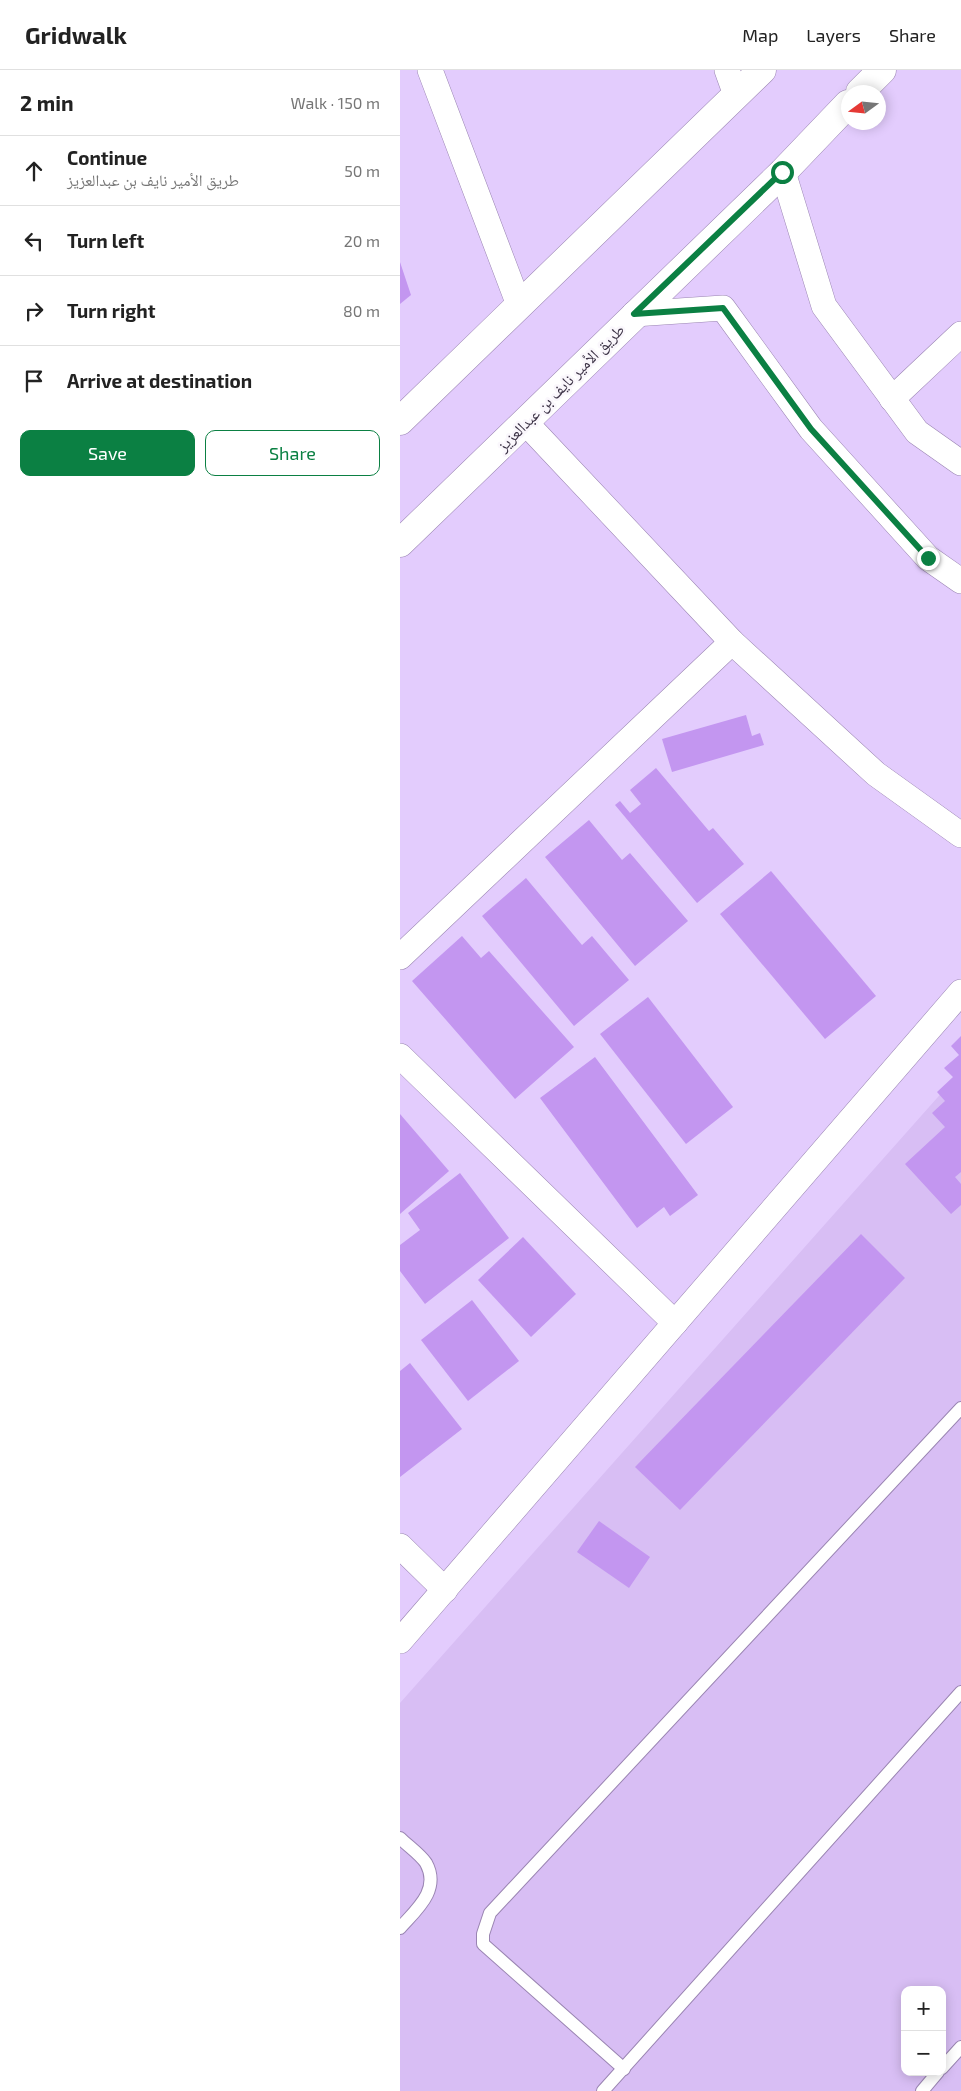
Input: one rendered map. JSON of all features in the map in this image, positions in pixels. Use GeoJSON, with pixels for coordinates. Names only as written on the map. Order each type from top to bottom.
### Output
{"type":"FeatureCollection","features":[{"type":"Feature","properties":{"kind":"main road"},"geometry":{"type":"LineString","coordinates":[[400,420],[519,306],[732,82],[762,70]]}},
{"type":"Feature","properties":{"kind":"main road"},"geometry":{"type":"LineString","coordinates":[[867,85],[882,70]]}},
{"type":"Feature","properties":{"kind":"main road","name":"طريق الأمير نايف بن عبدالعزيز"},"geometry":{"type":"LineString","coordinates":[[400,543],[782,172],[841,111]]}},
{"type":"Feature","properties":{"kind":"street"},"geometry":{"type":"LineString","coordinates":[[430,70],[519,306]]}},
{"type":"Feature","properties":{"kind":"street"},"geometry":{"type":"LineString","coordinates":[[782,172],[824,306],[917,432],[961,463]]}},
{"type":"Feature","properties":{"kind":"street"},"geometry":{"type":"LineString","coordinates":[[634,314],[723,308],[811,429],[928,558],[961,582]]}},
{"type":"Feature","properties":{"kind":"street"},"geometry":{"type":"LineString","coordinates":[[892,400],[961,334]]}},
{"type":"Feature","properties":{"kind":"street"},"geometry":{"type":"LineString","coordinates":[[525,422],[732,642],[876,774],[961,835]]}},
{"type":"Feature","properties":{"kind":"street"},"geometry":{"type":"LineString","coordinates":[[400,957],[732,642]]}},
{"type":"Feature","properties":{"kind":"street"},"geometry":{"type":"LineString","coordinates":[[400,1640],[961,992]]}},
{"type":"Feature","properties":{"kind":"street"},"geometry":{"type":"LineString","coordinates":[[400,1056],[675,1323]]}},
{"type":"Feature","properties":{"kind":"street"},"geometry":{"type":"LineString","coordinates":[[400,1546],[445,1590]]}},
{"type":"Feature","properties":{"kind":"lane"},"geometry":{"type":"LineString","coordinates":[[624,2069],[483,1944],[483,1934],[490,1913],[961,1408]]}},
{"type":"Feature","properties":{"kind":"lane"},"geometry":{"type":"LineString","coordinates":[[603,2091],[961,1692]]}},
{"type":"Feature","properties":{"kind":"lane"},"geometry":{"type":"LineString","coordinates":[[400,1838],[426,1863],[430,1882],[428,1897],[400,1928]]}},
{"type":"Feature","properties":{"kind":"lane"},"geometry":{"type":"LineString","coordinates":[[946,2064],[961,2047]]}},
{"type":"Feature","properties":{"kind":"lane"},"geometry":{"type":"LineString","coordinates":[[922,2091],[935,2076]]}},
{"type":"Feature","properties":{"kind":"shaded area"},"geometry":{"type":"Polygon","coordinates":[[[961,1071],[961,2091],[400,2091],[400,1703],[961,1071]]]}},
{"type":"Feature","properties":{"kind":"building"},"geometry":{"type":"Polygon","coordinates":[[[400,262],[411,295],[400,304],[400,262]]]}},
{"type":"Feature","properties":{"kind":"building"},"geometry":{"type":"Polygon","coordinates":[[[746,715],[752,736],[760,733],[764,745],[672,772],[662,739],[746,715]]]}},
{"type":"Feature","properties":{"kind":"building"},"geometry":{"type":"Polygon","coordinates":[[[656,768],[709,831],[713,828],[744,864],[697,903],[615,805],[620,801],[630,813],[641,804],[630,790],[656,768]]]}},
{"type":"Feature","properties":{"kind":"building"},"geometry":{"type":"Polygon","coordinates":[[[589,820],[622,860],[630,853],[688,921],[635,966],[545,857],[589,820]]]}},
{"type":"Feature","properties":{"kind":"building"},"geometry":{"type":"Polygon","coordinates":[[[771,871],[876,996],[825,1039],[720,914],[771,871]]]}},
{"type":"Feature","properties":{"kind":"building"},"geometry":{"type":"Polygon","coordinates":[[[526,878],[582,945],[592,936],[629,980],[574,1026],[482,916],[526,878]]]}},
{"type":"Feature","properties":{"kind":"building"},"geometry":{"type":"Polygon","coordinates":[[[462,936],[481,958],[489,951],[574,1047],[515,1099],[412,981],[462,936]]]}},
{"type":"Feature","properties":{"kind":"building"},"geometry":{"type":"Polygon","coordinates":[[[648,997],[733,1107],[686,1144],[600,1034],[648,997]]]}},
{"type":"Feature","properties":{"kind":"building"},"geometry":{"type":"Polygon","coordinates":[[[961,1036],[961,1172],[955,1177],[961,1184],[961,1205],[951,1214],[905,1164],[945,1127],[932,1113],[945,1101],[937,1092],[953,1077],[944,1068],[959,1055],[951,1046],[961,1036]]]}},
{"type":"Feature","properties":{"kind":"building"},"geometry":{"type":"Polygon","coordinates":[[[595,1057],[698,1195],[670,1216],[664,1207],[637,1228],[540,1098],[595,1057]]]}},
{"type":"Feature","properties":{"kind":"building"},"geometry":{"type":"Polygon","coordinates":[[[400,1114],[449,1171],[400,1214],[400,1114]]]}},
{"type":"Feature","properties":{"kind":"building"},"geometry":{"type":"Polygon","coordinates":[[[460,1173],[509,1238],[425,1304],[400,1271],[400,1245],[420,1230],[408,1213],[460,1173]]]}},
{"type":"Feature","properties":{"kind":"building"},"geometry":{"type":"Polygon","coordinates":[[[861,1234],[905,1278],[680,1510],[635,1467],[861,1234]]]}},
{"type":"Feature","properties":{"kind":"building"},"geometry":{"type":"Polygon","coordinates":[[[523,1237],[576,1294],[531,1337],[478,1280],[523,1237]]]}},
{"type":"Feature","properties":{"kind":"building"},"geometry":{"type":"Polygon","coordinates":[[[472,1300],[519,1361],[468,1401],[421,1340],[472,1300]]]}},
{"type":"Feature","properties":{"kind":"building"},"geometry":{"type":"Polygon","coordinates":[[[410,1363],[462,1429],[400,1477],[400,1371],[410,1363]]]}},
{"type":"Feature","properties":{"kind":"building"},"geometry":{"type":"Polygon","coordinates":[[[599,1521],[650,1557],[629,1588],[577,1552],[599,1521]]]}},
{"type":"Feature","properties":{"kind":"route"},"geometry":{"type":"LineString","coordinates":[[782,172],[634,314],[723,308],[811,429],[928,558]]}}]}
